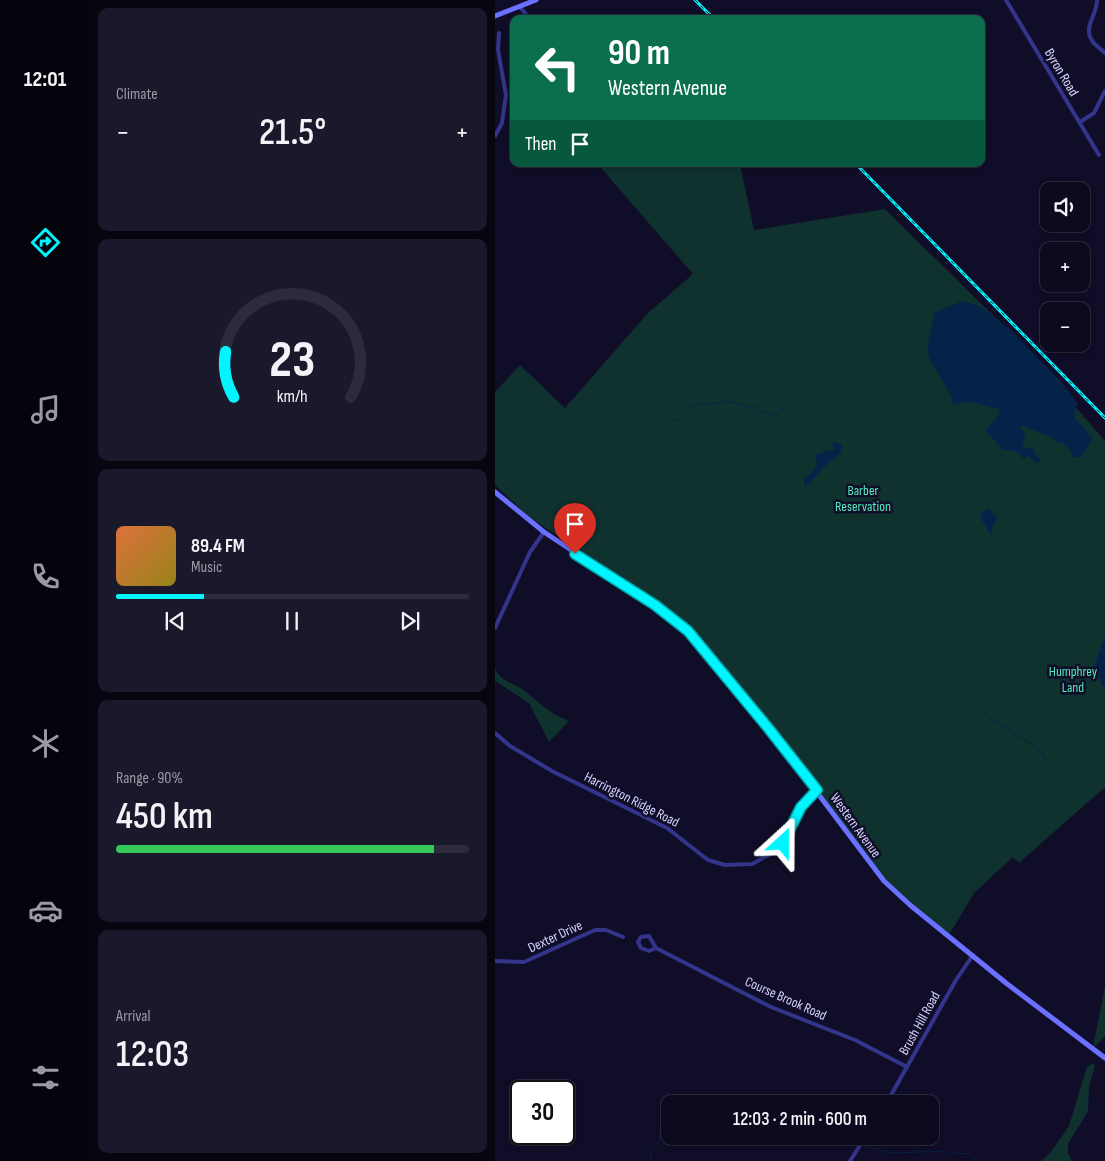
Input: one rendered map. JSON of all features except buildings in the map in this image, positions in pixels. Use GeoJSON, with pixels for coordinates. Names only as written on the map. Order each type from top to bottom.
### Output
{"type":"FeatureCollection","features":[{"type":"Feature","properties":{"kind":"street"},"geometry":{"type":"LineString","coordinates":[[495,16],[536,0]]}},
{"type":"Feature","properties":{"kind":"street","name":"Byron Road"},"geometry":{"type":"LineString","coordinates":[[1006,0],[1099,155]]}},
{"type":"Feature","properties":{"kind":"street"},"geometry":{"type":"LineString","coordinates":[[1097,0],[1097,7],[1088,25],[1089,34],[1093,44],[1105,53]]}},
{"type":"Feature","properties":{"kind":"street"},"geometry":{"type":"LineString","coordinates":[[519,6],[527,15]]}},
{"type":"Feature","properties":{"kind":"street"},"geometry":{"type":"LineString","coordinates":[[495,136],[502,122],[506,95],[498,50],[499,32]]}},
{"type":"Feature","properties":{"kind":"street"},"geometry":{"type":"LineString","coordinates":[[1080,122],[1094,113],[1105,92]]}},
{"type":"Feature","properties":{"kind":"street","name":"Western Avenue"},"geometry":{"type":"LineString","coordinates":[[495,492],[544,532],[655,605],[688,631],[817,790],[884,881],[910,905],[1006,983],[1105,1058]]}},
{"type":"Feature","properties":{"kind":"street"},"geometry":{"type":"LineString","coordinates":[[495,628],[530,552],[544,532]]}},
{"type":"Feature","properties":{"kind":"street","name":"Harrington Ridge Road"},"geometry":{"type":"LineString","coordinates":[[495,733],[510,746],[552,771],[667,828],[708,860],[725,865],[752,864],[775,850],[788,836],[801,807],[817,790]]}},
{"type":"Feature","properties":{"kind":"street","name":"Dexter Drive"},"geometry":{"type":"LineString","coordinates":[[495,961],[524,962],[595,930],[606,930],[623,937]]}},
{"type":"Feature","properties":{"kind":"street","name":"Course Brook Road"},"geometry":{"type":"LineString","coordinates":[[656,948],[649,951],[641,948],[638,942],[641,937],[649,936],[656,948],[771,1007],[855,1040],[907,1067]]}},
{"type":"Feature","properties":{"kind":"street","name":"Brush Hill Road"},"geometry":{"type":"LineString","coordinates":[[891,1095],[956,980],[973,955]]}},
{"type":"Feature","properties":{"kind":"street"},"geometry":{"type":"LineString","coordinates":[[850,1161],[860,1145]]}},
{"type":"Feature","properties":{"kind":"green space","name":"Barber Reservation"},"geometry":{"type":"Polygon","coordinates":[[[741,167],[754,230],[885,209],[1014,336],[1105,441],[1105,787],[1019,863],[1013,857],[974,893],[949,935],[884,881],[838,818],[688,631],[651,599],[528,516],[495,485],[495,392],[520,365],[565,408],[647,314],[693,274],[601,168],[741,167]]]}},
{"type":"Feature","properties":{"kind":"green space"},"geometry":{"type":"Polygon","coordinates":[[[495,668],[505,680],[522,689],[550,712],[569,721],[549,742],[529,703],[495,681],[495,668]]]}},
{"type":"Feature","properties":{"kind":"green space"},"geometry":{"type":"Polygon","coordinates":[[[1105,987],[1105,1036],[1093,1048],[1105,987]]]}},
{"type":"Feature","properties":{"kind":"green space"},"geometry":{"type":"Polygon","coordinates":[[[1093,1063],[1095,1066],[1089,1086],[1088,1111],[1068,1144],[1068,1153],[1072,1161],[1041,1161],[1051,1152],[1069,1126],[1087,1067],[1093,1063]]]}},
{"type":"Feature","properties":{"kind":"water"},"geometry":{"type":"Polygon","coordinates":[[[962,301],[980,306],[1010,329],[1064,385],[1078,404],[1074,417],[1093,438],[1080,458],[1073,457],[1071,451],[1062,442],[1058,443],[1051,437],[1023,426],[1019,428],[1026,434],[1022,443],[1026,448],[1034,449],[1036,457],[1041,458],[1040,463],[1036,463],[1029,456],[1023,459],[1015,452],[1003,450],[985,430],[997,418],[1000,409],[972,402],[953,406],[949,392],[929,357],[928,347],[934,313],[962,301]]]}},
{"type":"Feature","properties":{"kind":"water"},"geometry":{"type":"Polygon","coordinates":[[[835,442],[842,445],[840,454],[828,463],[805,488],[804,479],[813,471],[817,463],[815,455],[825,452],[827,448],[828,452],[835,449],[832,444],[835,442]]]}},
{"type":"Feature","properties":{"kind":"water"},"geometry":{"type":"Polygon","coordinates":[[[989,509],[997,518],[991,531],[993,535],[991,535],[980,517],[983,511],[989,509]]]}},
{"type":"Feature","properties":{"kind":"water"},"geometry":{"type":"Polygon","coordinates":[[[1105,637],[1105,687],[1101,685],[1102,679],[1094,678],[1092,672],[1105,637]]]}},
{"type":"Feature","properties":{"kind":"waterway"},"geometry":{"type":"LineString","coordinates":[[635,385],[671,420],[676,421],[690,407],[700,403],[708,405],[724,401],[757,408],[762,413],[765,411],[775,417],[783,408]]}},
{"type":"Feature","properties":{"kind":"waterway"},"geometry":{"type":"LineString","coordinates":[[979,710],[1014,734],[1033,744],[1044,756],[1046,762],[1070,787]]}},
{"type":"Feature","properties":{"kind":"waterway"},"geometry":{"type":"LineString","coordinates":[[657,1146],[661,1130]]}},
{"type":"Feature","properties":{"kind":"waterway"},"geometry":{"type":"LineString","coordinates":[[868,1147],[892,1153],[944,1151]]}},
{"type":"Feature","properties":{"kind":"waterway"},"geometry":{"type":"LineString","coordinates":[[649,1161],[653,1150]]}},
{"type":"Feature","properties":{"kind":"waterway"},"geometry":{"type":"LineString","coordinates":[[949,1153],[970,1154],[976,1161]]}},
{"type":"Feature","properties":{"kind":"railway"},"geometry":{"type":"LineString","coordinates":[[695,0],[710,15]]}},
{"type":"Feature","properties":{"kind":"railway"},"geometry":{"type":"LineString","coordinates":[[859,167],[1105,418]]}},
{"type":"Feature","properties":{"kind":"route"},"geometry":{"type":"LineString","coordinates":[[575,554],[655,605],[688,631],[817,790],[801,807],[783,843]]}},
{"type":"Feature","properties":{"kind":"park label","name":"Humphrey Land"},"geometry":{"type":"Point","coordinates":[1073,680]}}]}
